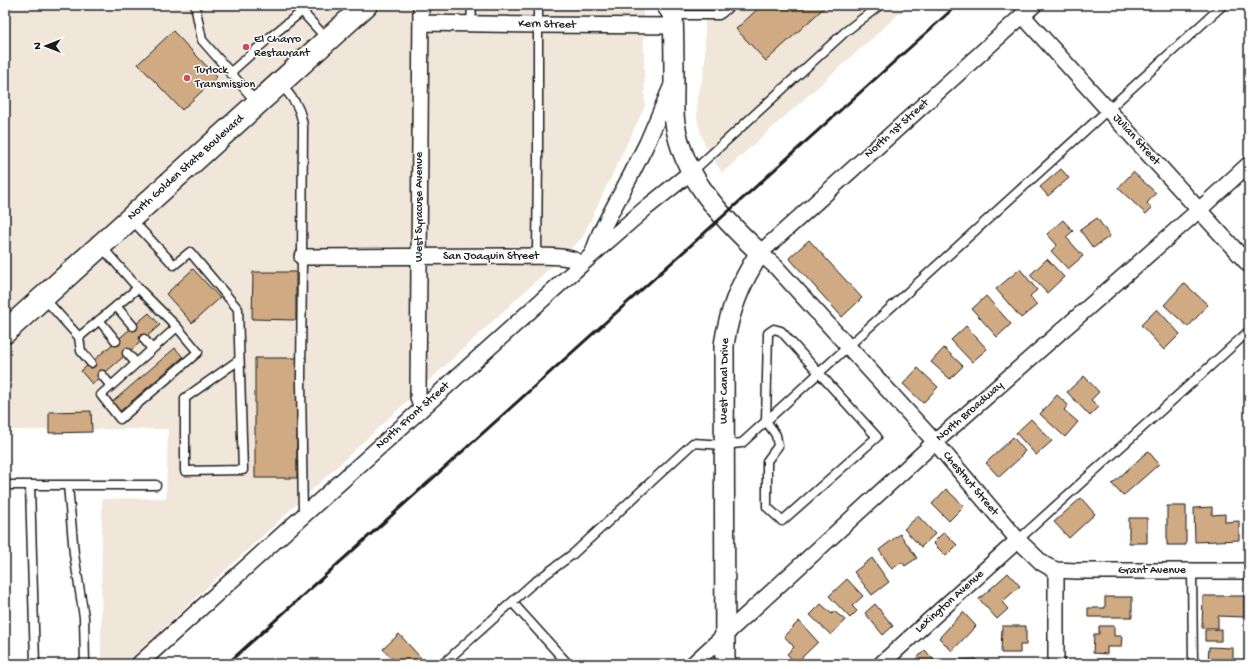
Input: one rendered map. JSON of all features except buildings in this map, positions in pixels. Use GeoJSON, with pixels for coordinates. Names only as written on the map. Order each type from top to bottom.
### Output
{"type":"FeatureCollection","features":[{"type":"Feature","properties":{"kind":"main road","name":"North Golden State Boulevard"},"geometry":{"type":"LineString","coordinates":[[5,332],[366,5]]}},
{"type":"Feature","properties":{"kind":"street","name":"West Syracuse Avenue"},"geometry":{"type":"LineString","coordinates":[[421,5],[418,397],[422,408]]}},
{"type":"Feature","properties":{"kind":"street","name":"North 1st Street"},"geometry":{"type":"LineString","coordinates":[[760,253],[1034,5]]}},
{"type":"Feature","properties":{"kind":"street","name":"Kern Street"},"geometry":{"type":"LineString","coordinates":[[421,23],[538,25],[673,13]]}},
{"type":"Feature","properties":{"kind":"street"},"geometry":{"type":"LineString","coordinates":[[673,13],[675,121],[677,134],[684,156],[691,172],[701,188],[747,241],[760,253]]}},
{"type":"Feature","properties":{"kind":"street","name":"Julian Street"},"geometry":{"type":"LineString","coordinates":[[1022,15],[1249,265]]}},
{"type":"Feature","properties":{"kind":"street"},"geometry":{"type":"LineString","coordinates":[[587,260],[647,144],[674,80]]}},
{"type":"Feature","properties":{"kind":"street","name":"North Broadway"},"geometry":{"type":"LineString","coordinates":[[694,664],[935,442],[1199,210],[1249,164]]}},
{"type":"Feature","properties":{"kind":"street","name":"North Front Street"},"geometry":{"type":"LineString","coordinates":[[139,664],[587,260],[646,208],[691,172]]}},
{"type":"Feature","properties":{"kind":"street","name":"Chestnut Street"},"geometry":{"type":"LineString","coordinates":[[760,253],[776,267],[935,442],[1018,540],[1042,563],[1056,570]]}},
{"type":"Feature","properties":{"kind":"street","name":"West Canal Drive"},"geometry":{"type":"LineString","coordinates":[[725,664],[724,362],[726,336],[738,292],[748,271],[760,253]]}},
{"type":"Feature","properties":{"kind":"street","name":"San Joaquin Street"},"geometry":{"type":"LineString","coordinates":[[302,257],[537,256],[587,260]]}},
{"type":"Feature","properties":{"kind":"street","name":"Lexington Avenue"},"geometry":{"type":"LineString","coordinates":[[881,664],[1018,540]]}},
{"type":"Feature","properties":{"kind":"street"},"geometry":{"type":"LineString","coordinates":[[1056,570],[1056,664]]}},
{"type":"Feature","properties":{"kind":"street","name":"Grant Avenue"},"geometry":{"type":"LineString","coordinates":[[1056,570],[1249,571]]}},
{"type":"Feature","properties":{"kind":"lane"},"geometry":{"type":"LineString","coordinates":[[195,5],[202,40],[257,104]]}},
{"type":"Feature","properties":{"kind":"lane"},"geometry":{"type":"LineString","coordinates":[[471,24],[472,5]]}},
{"type":"Feature","properties":{"kind":"lane"},"geometry":{"type":"LineString","coordinates":[[537,256],[538,5]]}},
{"type":"Feature","properties":{"kind":"lane"},"geometry":{"type":"LineString","coordinates":[[673,13],[719,14],[731,5]]}},
{"type":"Feature","properties":{"kind":"lane"},"geometry":{"type":"LineString","coordinates":[[691,172],[845,32],[880,5]]}},
{"type":"Feature","properties":{"kind":"lane"},"geometry":{"type":"LineString","coordinates":[[444,664],[531,585],[573,554],[693,443],[724,445],[742,443],[1223,5]]}},
{"type":"Feature","properties":{"kind":"lane"},"geometry":{"type":"LineString","coordinates":[[230,72],[305,7]]}},
{"type":"Feature","properties":{"kind":"lane"},"geometry":{"type":"LineString","coordinates":[[305,7],[306,16],[328,40]]}},
{"type":"Feature","properties":{"kind":"lane"},"geometry":{"type":"LineString","coordinates":[[280,83],[297,105],[302,116],[303,128],[301,382],[303,516]]}},
{"type":"Feature","properties":{"kind":"lane"},"geometry":{"type":"LineString","coordinates":[[131,218],[174,265],[190,252],[238,309],[243,470],[185,471],[186,398],[239,360]]}},
{"type":"Feature","properties":{"kind":"lane"},"geometry":{"type":"LineString","coordinates":[[100,246],[138,288],[177,327],[198,352],[120,419],[101,395],[177,327]]}},
{"type":"Feature","properties":{"kind":"lane"},"geometry":{"type":"LineString","coordinates":[[79,337],[138,288]]}},
{"type":"Feature","properties":{"kind":"lane"},"geometry":{"type":"LineString","coordinates":[[43,297],[79,337],[81,351],[91,362]]}},
{"type":"Feature","properties":{"kind":"lane"},"geometry":{"type":"LineString","coordinates":[[116,306],[133,326]]}},
{"type":"Feature","properties":{"kind":"lane"},"geometry":{"type":"LineString","coordinates":[[99,320],[116,341]]}},
{"type":"Feature","properties":{"kind":"lane"},"geometry":{"type":"LineString","coordinates":[[774,329],[781,331],[877,437],[782,521],[767,507],[767,461],[778,446],[776,435],[766,421],[768,333],[774,329]]}},
{"type":"Feature","properties":{"kind":"lane"},"geometry":{"type":"LineString","coordinates":[[1018,540],[1249,331]]}},
{"type":"Feature","properties":{"kind":"lane"},"geometry":{"type":"LineString","coordinates":[[144,339],[152,349]]}},
{"type":"Feature","properties":{"kind":"lane"},"geometry":{"type":"LineString","coordinates":[[127,353],[136,363]]}},
{"type":"Feature","properties":{"kind":"lane"},"geometry":{"type":"LineString","coordinates":[[102,375],[111,386]]}},
{"type":"Feature","properties":{"kind":"lane"},"geometry":{"type":"LineString","coordinates":[[5,485],[156,485]]}},
{"type":"Feature","properties":{"kind":"lane"},"geometry":{"type":"LineString","coordinates":[[30,485],[35,664]]}},
{"type":"Feature","properties":{"kind":"lane"},"geometry":{"type":"LineString","coordinates":[[68,485],[74,554],[84,617],[85,664]]}},
{"type":"Feature","properties":{"kind":"lane"},"geometry":{"type":"LineString","coordinates":[[1192,571],[1193,664]]}},
{"type":"Feature","properties":{"kind":"lane"},"geometry":{"type":"LineString","coordinates":[[512,602],[568,664]]}},
{"type":"Feature","properties":{"kind":"shaded area"},"geometry":{"type":"Polygon","coordinates":[[[5,5],[91,5],[169,11],[169,5],[643,5],[645,106],[582,238],[125,664],[101,664],[102,499],[166,498],[168,429],[5,430],[5,5]]]}},
{"type":"Feature","properties":{"kind":"shaded area"},"geometry":{"type":"Polygon","coordinates":[[[705,5],[909,5],[722,173],[705,145],[697,117],[697,99],[703,76],[705,60],[705,5]]]}},
{"type":"Feature","properties":{"kind":"railway"},"geometry":{"type":"LineString","coordinates":[[227,664],[957,5]]}},
{"type":"Feature","properties":{"kind":"place","name":"El Charro Restaurant"},"geometry":{"type":"Point","coordinates":[246,47]}},
{"type":"Feature","properties":{"kind":"place","name":"Turlock Transmission"},"geometry":{"type":"Point","coordinates":[187,78]}}]}
